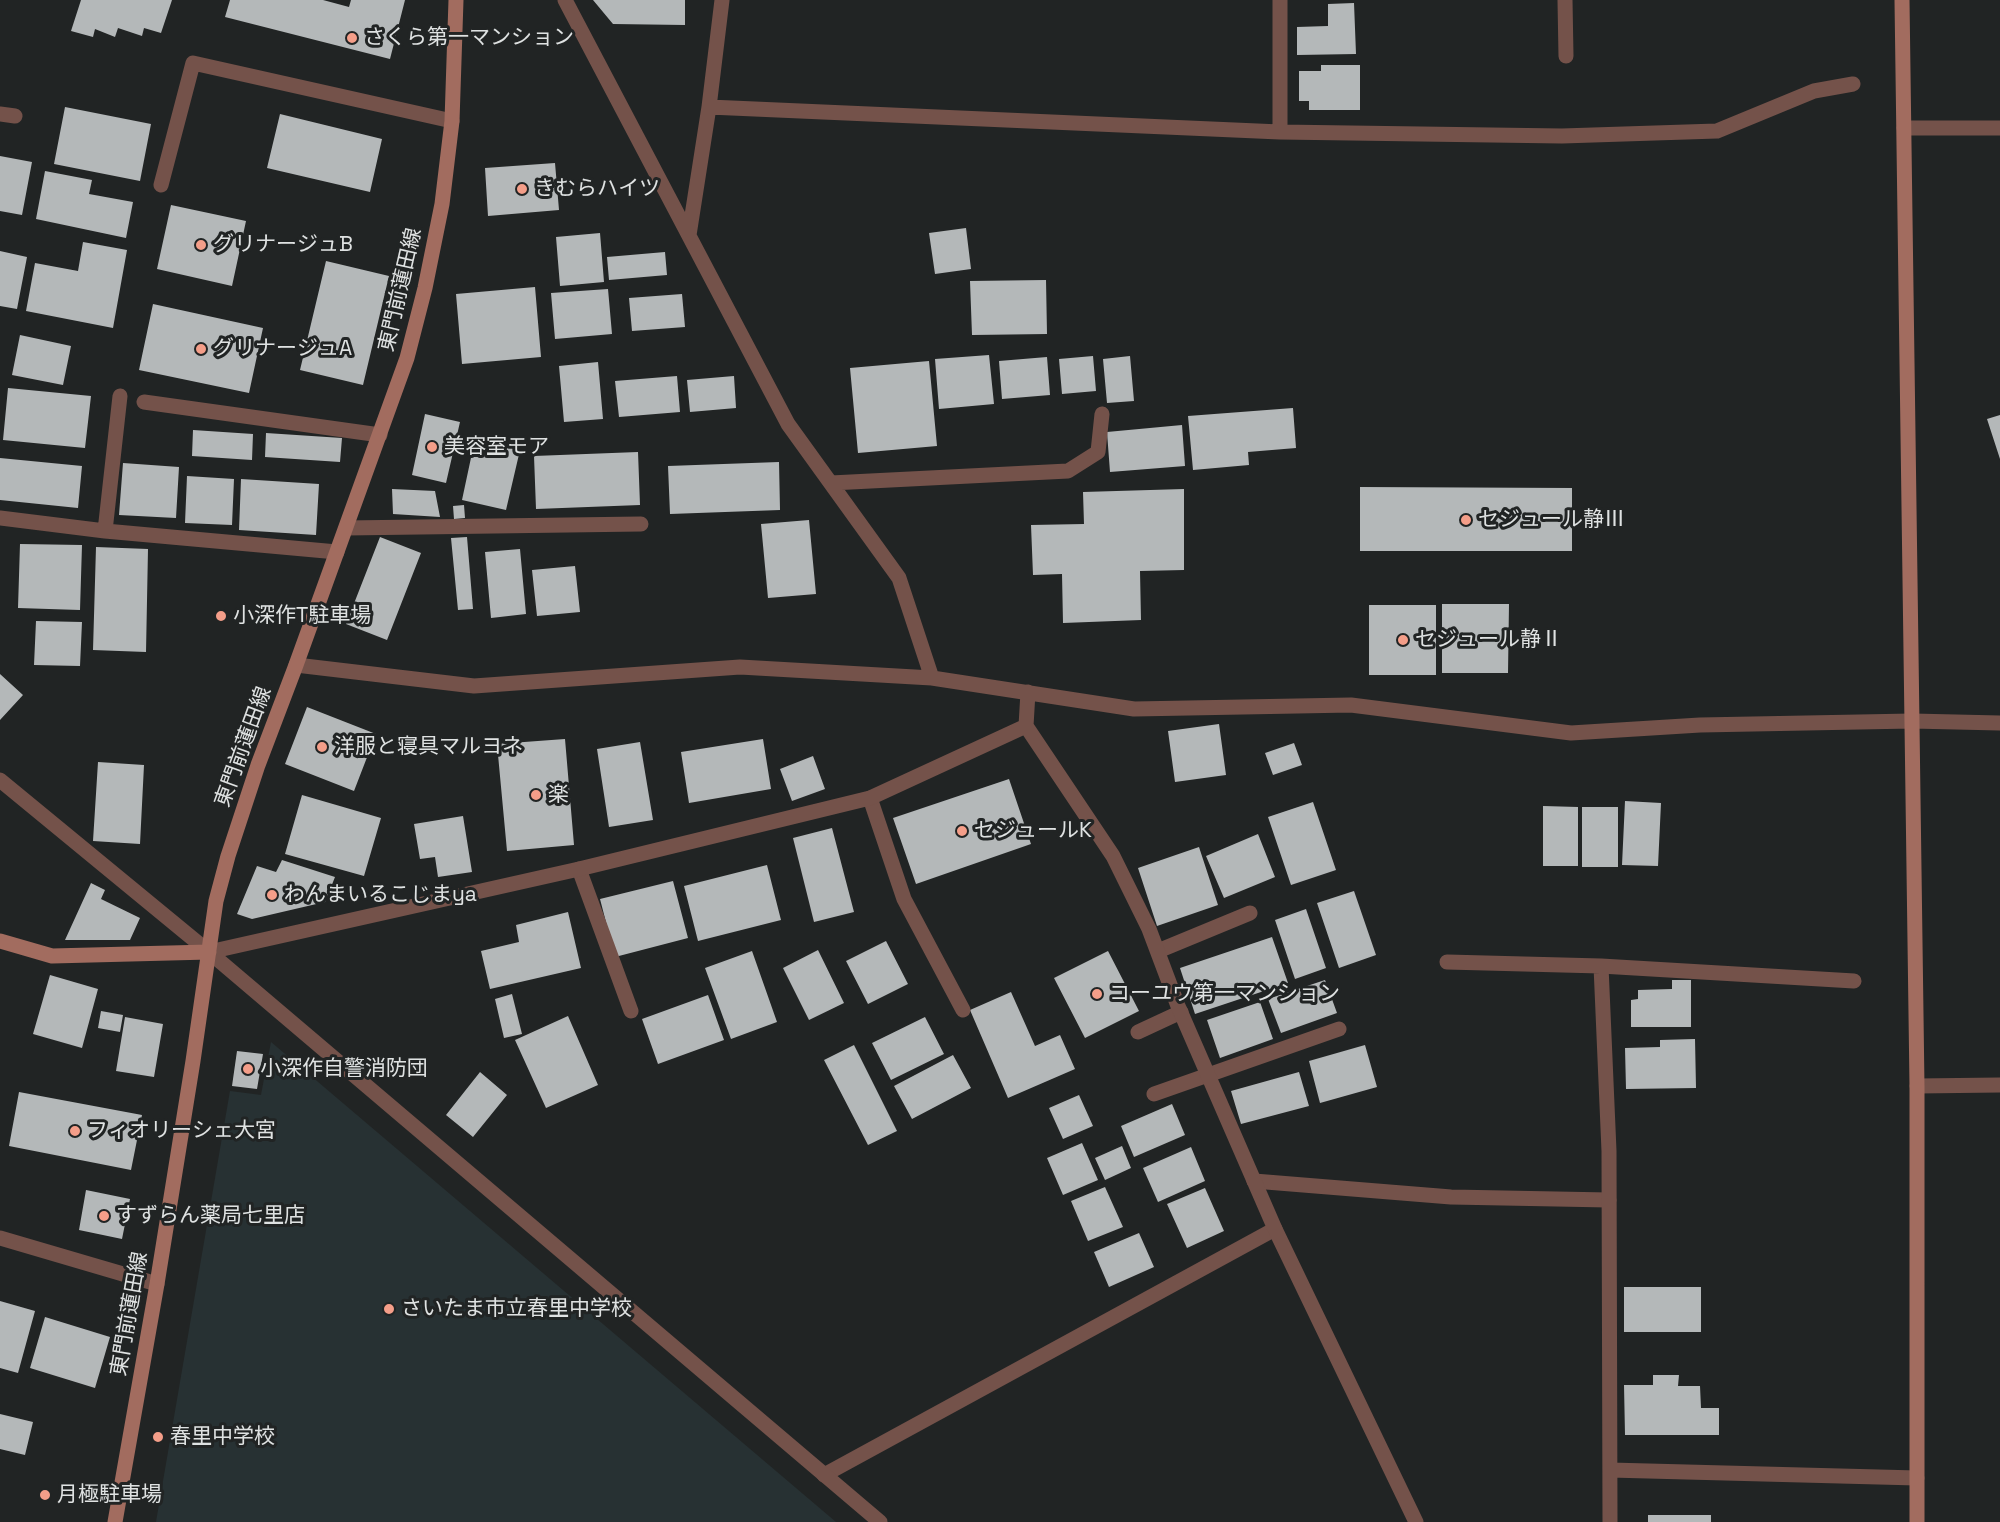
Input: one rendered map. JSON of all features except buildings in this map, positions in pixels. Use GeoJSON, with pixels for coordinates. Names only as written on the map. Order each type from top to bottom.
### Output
{"type":"FeatureCollection","features":[{"type":"Feature","properties":{"kind":"street","name":"東門前蓮田線"},"geometry":{"type":"LineString","coordinates":[[115,1522],[157,1284],[216,901],[228,856],[258,765],[407,358],[425,288],[442,204],[452,121],[456,0]]}},
{"type":"Feature","properties":{"kind":"street"},"geometry":{"type":"LineString","coordinates":[[565,0],[788,424],[899,578],[932,678]]}},
{"type":"Feature","properties":{"kind":"street"},"geometry":{"type":"LineString","coordinates":[[689,235],[710,107],[723,0]]}},
{"type":"Feature","properties":{"kind":"street"},"geometry":{"type":"LineString","coordinates":[[1280,0],[1280,132]]}},
{"type":"Feature","properties":{"kind":"street"},"geometry":{"type":"LineString","coordinates":[[1565,0],[1566,56]]}},
{"type":"Feature","properties":{"kind":"street"},"geometry":{"type":"LineString","coordinates":[[1902,0],[1917,1086],[1917,1522]]}},
{"type":"Feature","properties":{"kind":"street"},"geometry":{"type":"LineString","coordinates":[[161,184],[194,63],[452,121]]}},
{"type":"Feature","properties":{"kind":"street"},"geometry":{"type":"LineString","coordinates":[[710,107],[1280,132],[1562,136],[1717,131],[1814,91],[1853,84]]}},
{"type":"Feature","properties":{"kind":"street"},"geometry":{"type":"LineString","coordinates":[[1904,128],[2000,128]]}},
{"type":"Feature","properties":{"kind":"street"},"geometry":{"type":"LineString","coordinates":[[105,531],[120,396]]}},
{"type":"Feature","properties":{"kind":"street"},"geometry":{"type":"LineString","coordinates":[[144,402],[380,435]]}},
{"type":"Feature","properties":{"kind":"street"},"geometry":{"type":"LineString","coordinates":[[831,483],[1068,471],[1098,452],[1102,414]]}},
{"type":"Feature","properties":{"kind":"street"},"geometry":{"type":"LineString","coordinates":[[0,518],[105,531],[337,552]]}},
{"type":"Feature","properties":{"kind":"street"},"geometry":{"type":"LineString","coordinates":[[346,528],[641,524]]}},
{"type":"Feature","properties":{"kind":"street"},"geometry":{"type":"LineString","coordinates":[[296,665],[474,686],[740,668],[932,678],[1134,709],[1351,705],[1571,733],[1700,725],[1912,721],[2000,723]]}},
{"type":"Feature","properties":{"kind":"street"},"geometry":{"type":"LineString","coordinates":[[1028,692],[1026,726],[1113,856],[1149,928],[1180,1012],[1275,1229],[1416,1522]]}},
{"type":"Feature","properties":{"kind":"street"},"geometry":{"type":"LineString","coordinates":[[0,941],[51,956],[209,952],[579,869],[870,798],[1026,726]]}},
{"type":"Feature","properties":{"kind":"street"},"geometry":{"type":"LineString","coordinates":[[0,780],[209,952],[880,1522]]}},
{"type":"Feature","properties":{"kind":"street"},"geometry":{"type":"LineString","coordinates":[[870,798],[903,898],[963,1010]]}},
{"type":"Feature","properties":{"kind":"street"},"geometry":{"type":"LineString","coordinates":[[579,869],[631,1011]]}},
{"type":"Feature","properties":{"kind":"street"},"geometry":{"type":"LineString","coordinates":[[1158,951],[1250,913]]}},
{"type":"Feature","properties":{"kind":"street"},"geometry":{"type":"LineString","coordinates":[[1448,962],[1601,966],[1854,981]]}},
{"type":"Feature","properties":{"kind":"street"},"geometry":{"type":"LineString","coordinates":[[1601,966],[1609,1151],[1610,1522]]}},
{"type":"Feature","properties":{"kind":"street"},"geometry":{"type":"LineString","coordinates":[[1138,1032],[1180,1012]]}},
{"type":"Feature","properties":{"kind":"street"},"geometry":{"type":"LineString","coordinates":[[1154,1094],[1339,1029]]}},
{"type":"Feature","properties":{"kind":"street"},"geometry":{"type":"LineString","coordinates":[[1917,1086],[2000,1085]]}},
{"type":"Feature","properties":{"kind":"street"},"geometry":{"type":"LineString","coordinates":[[1254,1182],[1451,1197],[1609,1200]]}},
{"type":"Feature","properties":{"kind":"street"},"geometry":{"type":"LineString","coordinates":[[824,1475],[1275,1229]]}},
{"type":"Feature","properties":{"kind":"street"},"geometry":{"type":"LineString","coordinates":[[0,1238],[157,1284]]}},
{"type":"Feature","properties":{"kind":"street"},"geometry":{"type":"LineString","coordinates":[[1610,1470],[1917,1478]]}},
{"type":"Feature","properties":{"kind":"shaded area","name":"さいたま市立春里中学校"},"geometry":{"type":"Polygon","coordinates":[[[271,1042],[836,1522],[156,1522],[230,1091],[261,1095],[271,1042]]]}},
{"type":"Feature","properties":{"kind":"place","name":"さくら第一マンション"},"geometry":{"type":"Point","coordinates":[352,38]}},
{"type":"Feature","properties":{"kind":"place","name":"きむらハイツ"},"geometry":{"type":"Point","coordinates":[522,189]}},
{"type":"Feature","properties":{"kind":"place","name":"グリナージュB"},"geometry":{"type":"Point","coordinates":[201,245]}},
{"type":"Feature","properties":{"kind":"place","name":"グリナージュA"},"geometry":{"type":"Point","coordinates":[201,349]}},
{"type":"Feature","properties":{"kind":"place","name":"美容室モア"},"geometry":{"type":"Point","coordinates":[432,447]}},
{"type":"Feature","properties":{"kind":"place","name":"セジュール静Ⅲ"},"geometry":{"type":"Point","coordinates":[1466,520]}},
{"type":"Feature","properties":{"kind":"place","name":"小深作T駐車場"},"geometry":{"type":"Point","coordinates":[221,616]}},
{"type":"Feature","properties":{"kind":"place","name":"セジュール静Ⅱ"},"geometry":{"type":"Point","coordinates":[1403,640]}},
{"type":"Feature","properties":{"kind":"place","name":"洋服と寝具マルヨネ"},"geometry":{"type":"Point","coordinates":[322,747]}},
{"type":"Feature","properties":{"kind":"place","name":"楽"},"geometry":{"type":"Point","coordinates":[536,795]}},
{"type":"Feature","properties":{"kind":"place","name":"セジュールK"},"geometry":{"type":"Point","coordinates":[962,831]}},
{"type":"Feature","properties":{"kind":"place","name":"わんまいるこじまya"},"geometry":{"type":"Point","coordinates":[272,895]}},
{"type":"Feature","properties":{"kind":"place","name":"コーユウ第一マンション"},"geometry":{"type":"Point","coordinates":[1097,994]}},
{"type":"Feature","properties":{"kind":"place","name":"小深作自警消防団"},"geometry":{"type":"Point","coordinates":[248,1069]}},
{"type":"Feature","properties":{"kind":"place","name":"フィオリーシェ大宮"},"geometry":{"type":"Point","coordinates":[75,1131]}},
{"type":"Feature","properties":{"kind":"place","name":"すずらん薬局七里店"},"geometry":{"type":"Point","coordinates":[104,1216]}},
{"type":"Feature","properties":{"kind":"place","name":"さいたま市立春里中学校"},"geometry":{"type":"Point","coordinates":[389,1309]}},
{"type":"Feature","properties":{"kind":"place","name":"春里中学校"},"geometry":{"type":"Point","coordinates":[158,1437]}},
{"type":"Feature","properties":{"kind":"place","name":"月極駐車場"},"geometry":{"type":"Point","coordinates":[45,1495]}}]}
